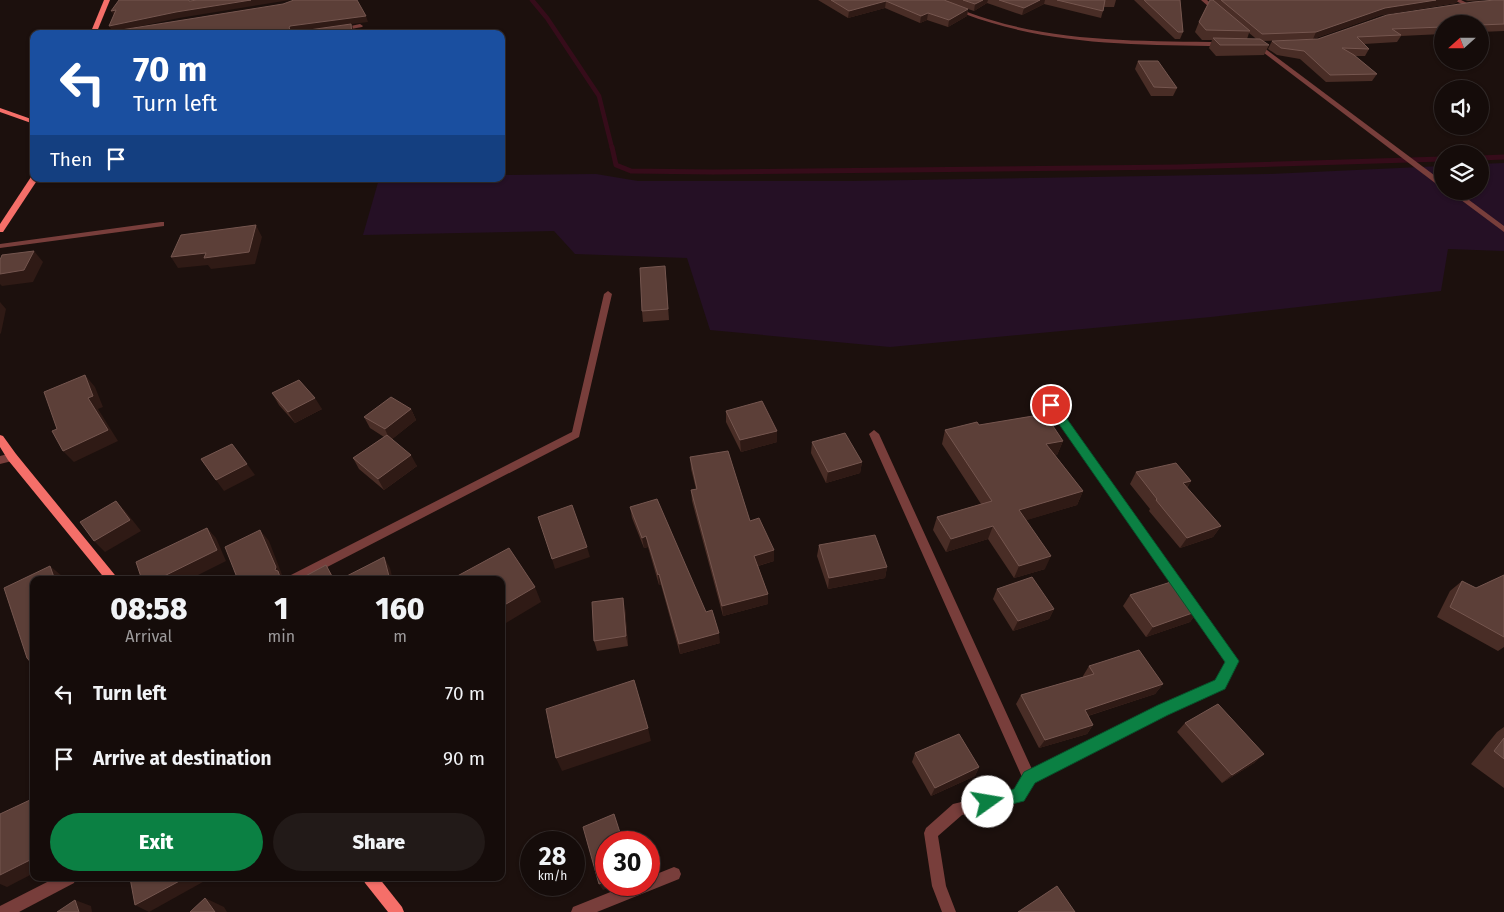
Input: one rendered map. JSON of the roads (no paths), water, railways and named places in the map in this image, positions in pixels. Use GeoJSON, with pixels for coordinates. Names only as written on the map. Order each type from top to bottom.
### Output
{"type":"FeatureCollection","features":[{"type":"Feature","properties":{"kind":"street"},"geometry":{"type":"LineString","coordinates":[[95,30],[107,0]]}},
{"type":"Feature","properties":{"kind":"street"},"geometry":{"type":"LineString","coordinates":[[932,0],[1006,26],[1051,35],[1117,42],[1227,44]]}},
{"type":"Feature","properties":{"kind":"street"},"geometry":{"type":"LineString","coordinates":[[1204,0],[1226,19]]}},
{"type":"Feature","properties":{"kind":"street"},"geometry":{"type":"LineString","coordinates":[[1457,0],[1468,5]]}},
{"type":"Feature","properties":{"kind":"street"},"geometry":{"type":"LineString","coordinates":[[1458,7],[1477,5]]}},
{"type":"Feature","properties":{"kind":"street"},"geometry":{"type":"LineString","coordinates":[[335,29],[360,26]]}},
{"type":"Feature","properties":{"kind":"street"},"geometry":{"type":"LineString","coordinates":[[1249,43],[1266,45]]}},
{"type":"Feature","properties":{"kind":"street"},"geometry":{"type":"LineString","coordinates":[[1257,45],[1434,178]]}},
{"type":"Feature","properties":{"kind":"street"},"geometry":{"type":"LineString","coordinates":[[0,110],[30,121]]}},
{"type":"Feature","properties":{"kind":"street"},"geometry":{"type":"LineString","coordinates":[[0,230],[32,182]]}},
{"type":"Feature","properties":{"kind":"street"},"geometry":{"type":"LineString","coordinates":[[1464,200],[1504,230]]}},
{"type":"Feature","properties":{"kind":"street"},"geometry":{"type":"LineString","coordinates":[[0,246],[161,224]]}},
{"type":"Feature","properties":{"kind":"street"},"geometry":{"type":"LineString","coordinates":[[299,576],[576,434],[608,294]]}},
{"type":"Feature","properties":{"kind":"street"},"geometry":{"type":"LineString","coordinates":[[949,912],[939,886],[931,833],[958,809],[1019,795],[1030,778],[1163,710],[1220,684],[1232,661],[1051,405]]}},
{"type":"Feature","properties":{"kind":"street"},"geometry":{"type":"LineString","coordinates":[[874,434],[1030,778]]}},
{"type":"Feature","properties":{"kind":"street"},"geometry":{"type":"LineString","coordinates":[[0,439],[12,457],[110,576]]}},
{"type":"Feature","properties":{"kind":"street"},"geometry":{"type":"LineString","coordinates":[[0,460],[12,457]]}},
{"type":"Feature","properties":{"kind":"street"},"geometry":{"type":"LineString","coordinates":[[660,880],[674,874]]}},
{"type":"Feature","properties":{"kind":"street"},"geometry":{"type":"LineString","coordinates":[[4,912],[63,881]]}},
{"type":"Feature","properties":{"kind":"street"},"geometry":{"type":"LineString","coordinates":[[372,881],[397,912]]}},
{"type":"Feature","properties":{"kind":"street"},"geometry":{"type":"LineString","coordinates":[[578,912],[619,896]]}},
{"type":"Feature","properties":{"kind":"waterway"},"geometry":{"type":"LineString","coordinates":[[532,0],[547,18],[599,96],[612,148]]}},
{"type":"Feature","properties":{"kind":"waterway"},"geometry":{"type":"LineString","coordinates":[[612,147],[616,165],[631,171],[713,172],[1179,167],[1434,159]]}},
{"type":"Feature","properties":{"kind":"waterway"},"geometry":{"type":"LineString","coordinates":[[1489,158],[1504,157]]}}]}
